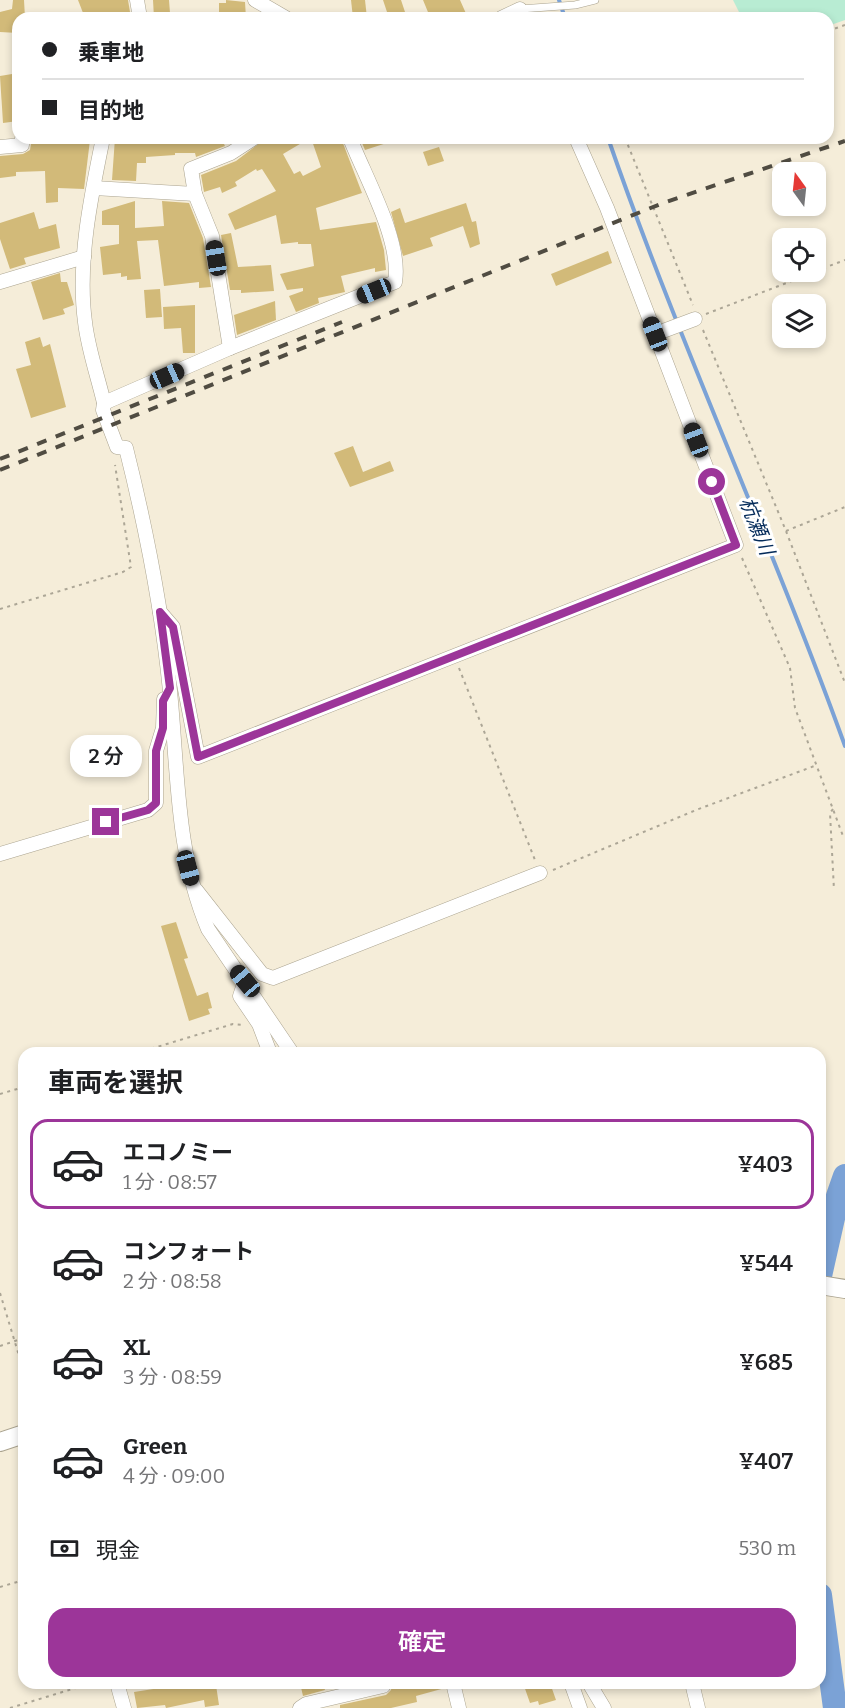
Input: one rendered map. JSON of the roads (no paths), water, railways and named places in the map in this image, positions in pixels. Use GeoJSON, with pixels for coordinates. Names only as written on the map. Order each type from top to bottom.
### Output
{"type":"FeatureCollection","features":[{"type":"Feature","properties":{"kind":"street"},"geometry":{"type":"LineString","coordinates":[[261,1],[277,12]]}},
{"type":"Feature","properties":{"kind":"street"},"geometry":{"type":"LineString","coordinates":[[0,147],[22,144]]}},
{"type":"Feature","properties":{"kind":"street"},"geometry":{"type":"LineString","coordinates":[[101,144],[84,257],[82,286],[85,323],[104,410],[117,447],[126,448],[141,506],[160,612],[170,688],[183,846],[194,890],[208,929],[288,1047]]}},
{"type":"Feature","properties":{"kind":"street"},"geometry":{"type":"LineString","coordinates":[[230,348],[212,236],[195,194],[191,169],[231,153],[245,144]]}},
{"type":"Feature","properties":{"kind":"street"},"geometry":{"type":"LineString","coordinates":[[104,403],[230,348],[395,282],[397,271],[385,220],[353,144]]}},
{"type":"Feature","properties":{"kind":"street"},"geometry":{"type":"LineString","coordinates":[[160,612],[173,627],[198,757],[736,545],[658,334],[579,144]]}},
{"type":"Feature","properties":{"kind":"street"},"geometry":{"type":"LineString","coordinates":[[94,188],[195,194]]}},
{"type":"Feature","properties":{"kind":"street"},"geometry":{"type":"LineString","coordinates":[[0,282],[84,257]]}},
{"type":"Feature","properties":{"kind":"street"},"geometry":{"type":"LineString","coordinates":[[658,334],[697,318]]}},
{"type":"Feature","properties":{"kind":"street"},"geometry":{"type":"LineString","coordinates":[[0,854],[148,810],[156,803],[156,751],[163,728],[163,701],[170,688]]}},
{"type":"Feature","properties":{"kind":"street"},"geometry":{"type":"LineString","coordinates":[[194,890],[206,900],[223,926],[262,974],[273,978],[540,873]]}},
{"type":"Feature","properties":{"kind":"street"},"geometry":{"type":"LineString","coordinates":[[245,981],[240,996],[259,1024],[268,1047]]}},
{"type":"Feature","properties":{"kind":"street"},"geometry":{"type":"LineString","coordinates":[[826,1286],[845,1289]]}},
{"type":"Feature","properties":{"kind":"street"},"geometry":{"type":"LineString","coordinates":[[0,1442],[18,1436]]}},
{"type":"Feature","properties":{"kind":"street"},"geometry":{"type":"LineString","coordinates":[[121,1689],[124,1708]]}},
{"type":"Feature","properties":{"kind":"street"},"geometry":{"type":"LineString","coordinates":[[300,1708],[306,1704],[370,1689]]}},
{"type":"Feature","properties":{"kind":"street"},"geometry":{"type":"LineString","coordinates":[[454,1689],[459,1708]]}},
{"type":"Feature","properties":{"kind":"street"},"geometry":{"type":"LineString","coordinates":[[573,1689],[580,1708]]}},
{"type":"Feature","properties":{"kind":"street"},"geometry":{"type":"LineString","coordinates":[[593,1689],[604,1708]]}},
{"type":"Feature","properties":{"kind":"street"},"geometry":{"type":"LineString","coordinates":[[693,1689],[698,1708]]}},
{"type":"Feature","properties":{"kind":"lane"},"geometry":{"type":"LineString","coordinates":[[521,9],[575,5],[594,0]]}},
{"type":"Feature","properties":{"kind":"waterway","name":"杭瀬川"},"geometry":{"type":"LineString","coordinates":[[559,0],[563,12]]}},
{"type":"Feature","properties":{"kind":"waterway","name":"杭瀬川"},"geometry":{"type":"LineString","coordinates":[[610,144],[665,291],[787,593],[845,746]]}},
{"type":"Feature","properties":{"kind":"waterway","name":"杭瀬川"},"geometry":{"type":"LineString","coordinates":[[826,1249],[845,1176]]}},
{"type":"Feature","properties":{"kind":"waterway","name":"杭瀬川"},"geometry":{"type":"LineString","coordinates":[[826,1640],[835,1708]]}},
{"type":"Feature","properties":{"kind":"railway"},"geometry":{"type":"LineString","coordinates":[[0,470],[663,203],[845,141]]}},
{"type":"Feature","properties":{"kind":"railway"},"geometry":{"type":"LineString","coordinates":[[0,459],[342,322]]}}]}
